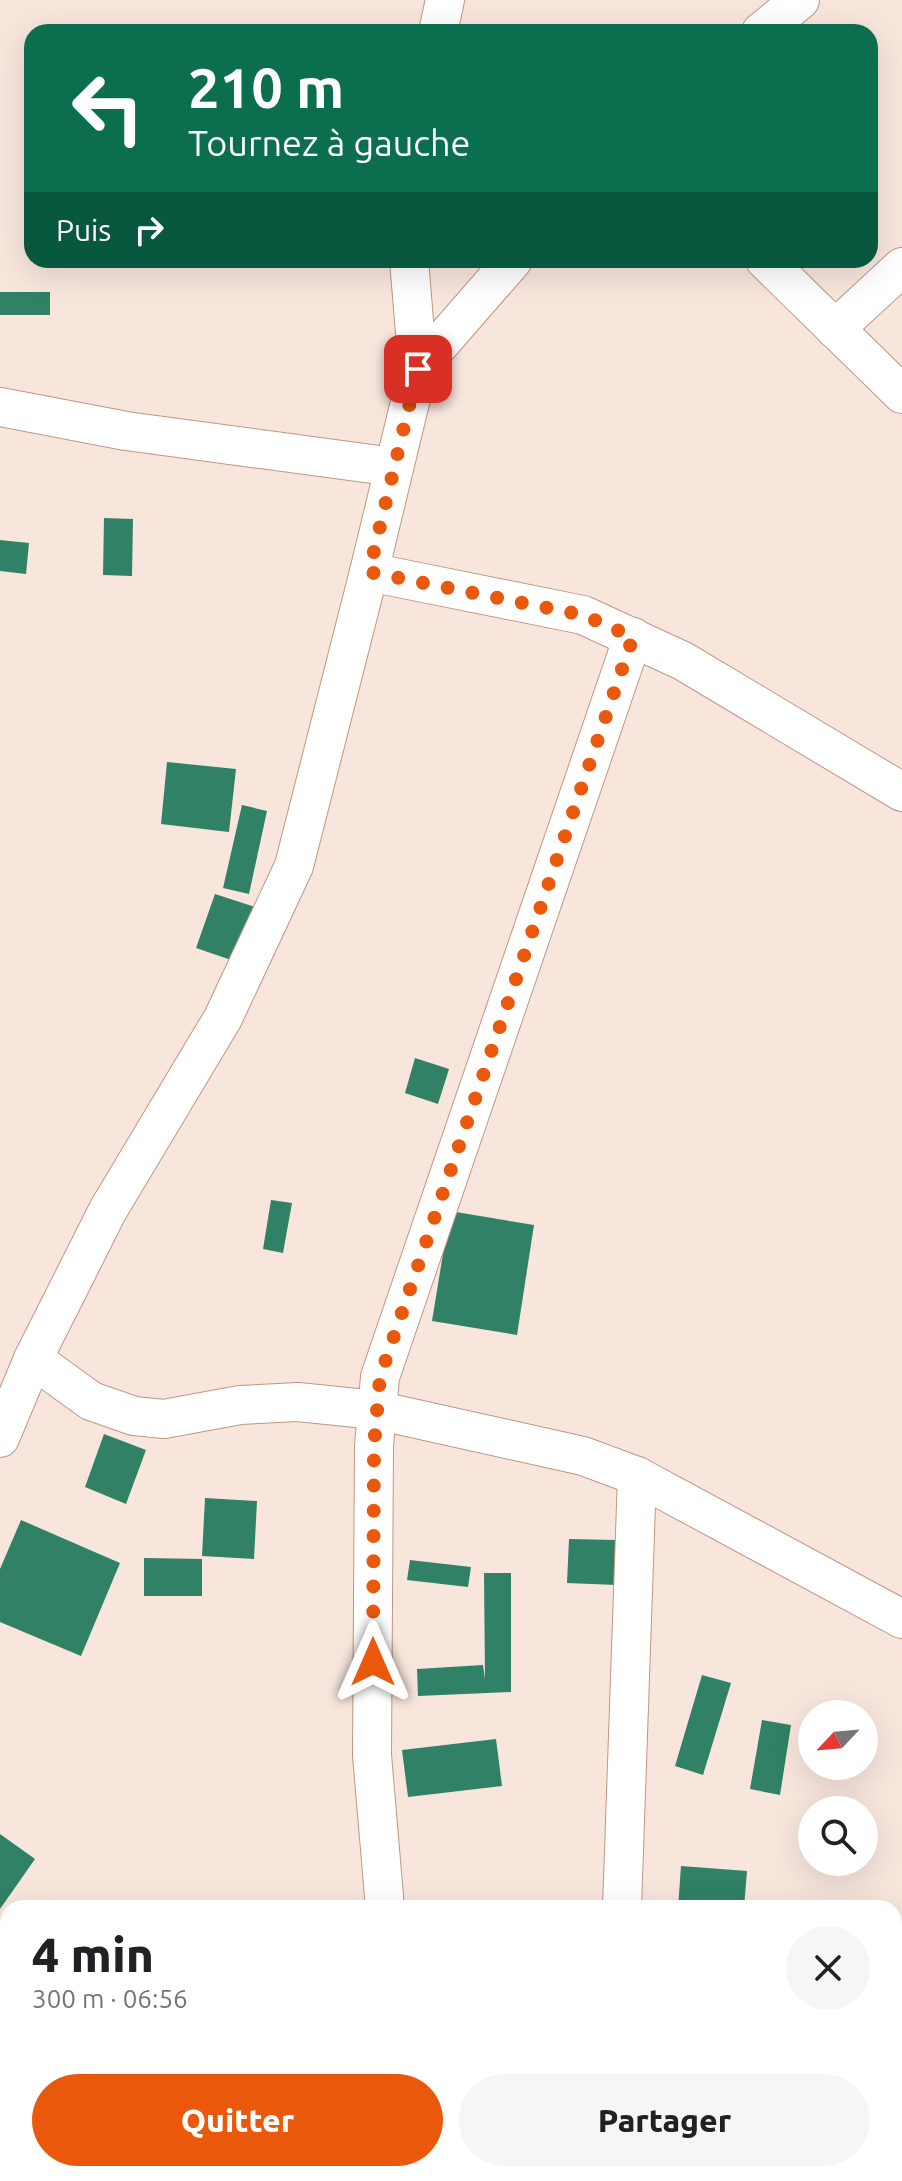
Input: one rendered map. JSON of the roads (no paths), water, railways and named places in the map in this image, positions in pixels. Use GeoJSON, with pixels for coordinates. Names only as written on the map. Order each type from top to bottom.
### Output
{"type":"FeatureCollection","features":[{"type":"Feature","properties":{"kind":"street"},"geometry":{"type":"LineString","coordinates":[[440,24],[445,0]]}},
{"type":"Feature","properties":{"kind":"street"},"geometry":{"type":"LineString","coordinates":[[771,24],[800,0]]}},
{"type":"Feature","properties":{"kind":"street"},"geometry":{"type":"LineString","coordinates":[[835,329],[902,267]]}},
{"type":"Feature","properties":{"kind":"street"},"geometry":{"type":"LineString","coordinates":[[0,1438],[33,1359],[108,1210],[223,1018],[294,866],[418,369],[410,268]]}},
{"type":"Feature","properties":{"kind":"street"},"geometry":{"type":"LineString","coordinates":[[418,369],[506,268]]}},
{"type":"Feature","properties":{"kind":"street"},"geometry":{"type":"LineString","coordinates":[[773,268],[902,394]]}},
{"type":"Feature","properties":{"kind":"street"},"geometry":{"type":"LineString","coordinates":[[0,407],[126,431],[394,467]]}},
{"type":"Feature","properties":{"kind":"street"},"geometry":{"type":"LineString","coordinates":[[369,572],[583,615],[683,661],[902,792]]}},
{"type":"Feature","properties":{"kind":"street"},"geometry":{"type":"LineString","coordinates":[[384,1900],[372,1755],[376,1410],[380,1377],[633,637]]}},
{"type":"Feature","properties":{"kind":"street"},"geometry":{"type":"LineString","coordinates":[[33,1359],[91,1401],[134,1416],[164,1419],[240,1405],[298,1402],[376,1410],[583,1456],[637,1476],[902,1619]]}},
{"type":"Feature","properties":{"kind":"street"},"geometry":{"type":"LineString","coordinates":[[622,1900],[637,1476]]}}]}
